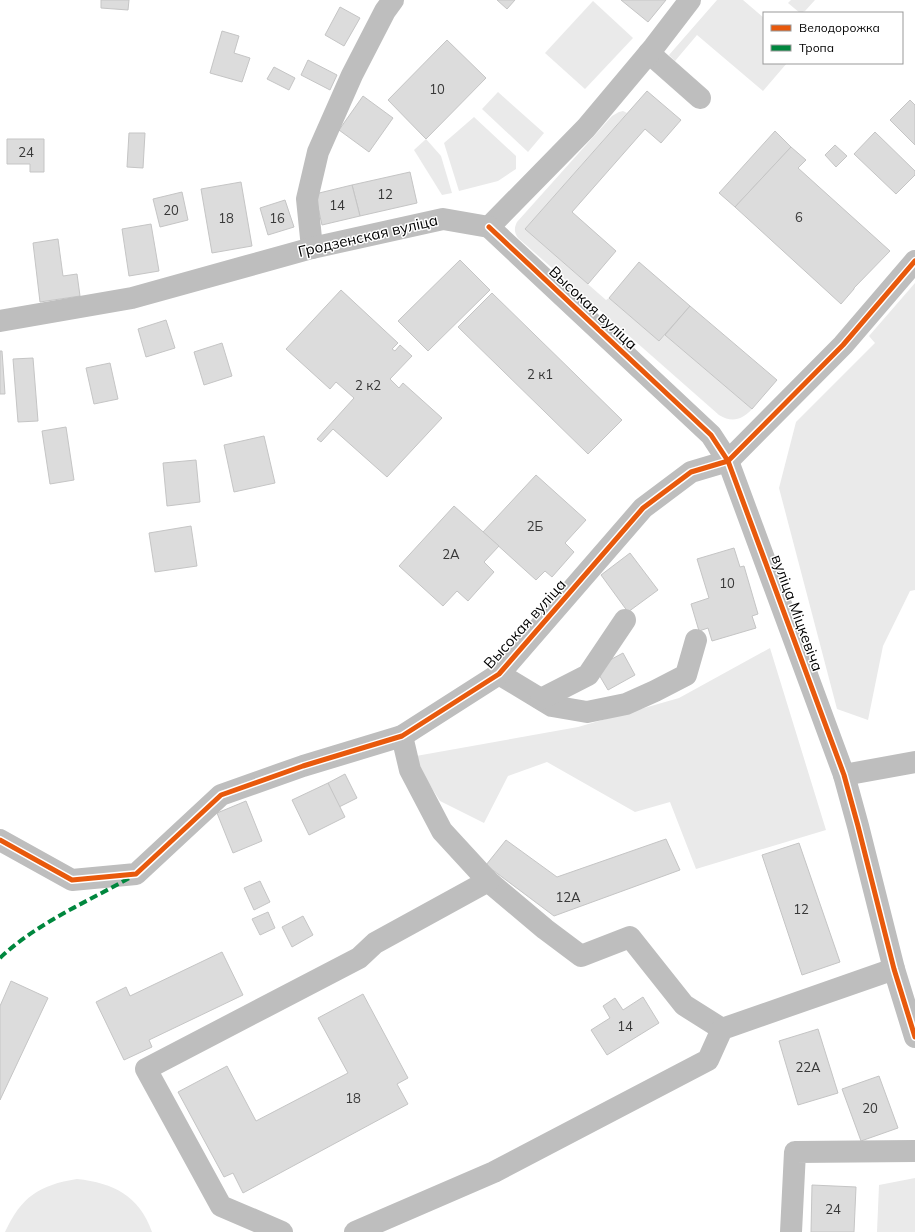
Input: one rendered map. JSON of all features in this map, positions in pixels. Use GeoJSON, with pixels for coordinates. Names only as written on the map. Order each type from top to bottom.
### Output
{"type":"FeatureCollection","features":[{"type":"Feature","properties":{"kind":"street"},"geometry":{"type":"LineString","coordinates":[[312,248],[307,199],[318,152],[352,74],[385,11],[393,0]]}},
{"type":"Feature","properties":{"kind":"street"},"geometry":{"type":"LineString","coordinates":[[489,227],[586,128],[649,53],[690,0]]}},
{"type":"Feature","properties":{"kind":"street"},"geometry":{"type":"LineString","coordinates":[[649,53],[700,98]]}},
{"type":"Feature","properties":{"kind":"street","name":"Гродзенская вуліца"},"geometry":{"type":"LineString","coordinates":[[0,321],[132,298],[312,248],[443,219],[489,227]]}},
{"type":"Feature","properties":{"kind":"street","name":"Высокая вуліца"},"geometry":{"type":"LineString","coordinates":[[0,840],[72,880],[136,874],[221,795],[303,766],[402,736],[499,674],[643,508],[691,472],[728,460],[711,435],[489,227]]}},
{"type":"Feature","properties":{"kind":"street"},"geometry":{"type":"LineString","coordinates":[[728,460],[842,345],[915,261]]}},
{"type":"Feature","properties":{"kind":"street","name":"вуліца Міцкевіча"},"geometry":{"type":"LineString","coordinates":[[728,460],[844,775],[894,969],[915,1037]]}},
{"type":"Feature","properties":{"kind":"street"},"geometry":{"type":"LineString","coordinates":[[541,699],[588,675],[626,620]]}},
{"type":"Feature","properties":{"kind":"street"},"geometry":{"type":"LineString","coordinates":[[499,674],[552,706],[587,712],[626,704],[686,675],[696,640]]}},
{"type":"Feature","properties":{"kind":"street"},"geometry":{"type":"LineString","coordinates":[[402,736],[410,770],[442,831],[488,881],[545,929],[581,956],[630,937],[684,1005],[722,1029]]}},
{"type":"Feature","properties":{"kind":"street"},"geometry":{"type":"LineString","coordinates":[[844,775],[915,762]]}},
{"type":"Feature","properties":{"kind":"street"},"geometry":{"type":"LineString","coordinates":[[282,1232],[221,1206],[146,1069],[359,958],[375,943],[488,881]]}},
{"type":"Feature","properties":{"kind":"street"},"geometry":{"type":"LineString","coordinates":[[355,1232],[494,1172],[708,1060],[722,1029],[894,969]]}},
{"type":"Feature","properties":{"kind":"street"},"geometry":{"type":"LineString","coordinates":[[791,1232],[795,1152],[915,1151]]}},
{"type":"Feature","properties":{"kind":"shaded area"},"geometry":{"type":"Polygon","coordinates":[[[717,0],[743,0],[763,17],[763,64],[786,64],[763,91],[697,35],[675,61],[669,55],[717,0]]]}},
{"type":"Feature","properties":{"kind":"shaded area"},"geometry":{"type":"Polygon","coordinates":[[[791,0],[815,0],[802,12],[799,12],[788,3],[791,0]]]}},
{"type":"Feature","properties":{"kind":"shaded area"},"geometry":{"type":"Polygon","coordinates":[[[593,1],[633,38],[585,89],[545,53],[593,1]]]}},
{"type":"Feature","properties":{"kind":"shaded area"},"geometry":{"type":"Polygon","coordinates":[[[498,92],[544,133],[528,152],[482,109],[498,92]]]}},
{"type":"Feature","properties":{"kind":"shaded area"},"geometry":{"type":"Polygon","coordinates":[[[623,111],[627,113],[525,229],[606,300],[609,298],[659,341],[665,335],[752,409],[741,418],[733,420],[719,415],[518,238],[515,232],[517,222],[612,116],[623,111]]]}},
{"type":"Feature","properties":{"kind":"shaded area"},"geometry":{"type":"Polygon","coordinates":[[[474,117],[516,156],[516,169],[498,181],[459,191],[444,143],[474,117]]]}},
{"type":"Feature","properties":{"kind":"shaded area"},"geometry":{"type":"Polygon","coordinates":[[[426,139],[441,156],[452,193],[442,195],[414,150],[426,139]]]}},
{"type":"Feature","properties":{"kind":"shaded area"},"geometry":{"type":"Polygon","coordinates":[[[915,283],[915,590],[910,591],[883,646],[868,720],[837,709],[779,488],[796,422],[875,343],[869,336],[915,283]]]}},
{"type":"Feature","properties":{"kind":"shaded area"},"geometry":{"type":"Polygon","coordinates":[[[770,648],[826,830],[696,869],[670,802],[635,812],[547,762],[508,776],[484,823],[440,801],[419,768],[416,756],[578,727],[679,698],[770,648]]]}},
{"type":"Feature","properties":{"kind":"shaded area"},"geometry":{"type":"Polygon","coordinates":[[[915,1178],[915,1232],[877,1232],[879,1185],[915,1178]]]}},
{"type":"Feature","properties":{"kind":"shaded area"},"geometry":{"type":"Polygon","coordinates":[[[77,1179],[102,1184],[114,1188],[124,1194],[140,1209],[152,1232],[5,1232],[18,1210],[25,1201],[33,1195],[52,1185],[77,1179]]]}},
{"type":"Feature","properties":{"kind":"building"},"geometry":{"type":"Polygon","coordinates":[[[101,0],[129,0],[128,10],[101,8],[101,0]]]}},
{"type":"Feature","properties":{"kind":"building"},"geometry":{"type":"Polygon","coordinates":[[[497,0],[515,0],[507,9],[497,0]]]}},
{"type":"Feature","properties":{"kind":"building"},"geometry":{"type":"Polygon","coordinates":[[[621,0],[666,0],[648,22],[621,0]]]}},
{"type":"Feature","properties":{"kind":"building"},"geometry":{"type":"Polygon","coordinates":[[[340,7],[360,18],[344,46],[325,35],[340,7]]]}},
{"type":"Feature","properties":{"kind":"building"},"geometry":{"type":"Polygon","coordinates":[[[222,31],[239,36],[234,53],[250,58],[242,82],[210,73],[222,31]]]}},
{"type":"Feature","properties":{"kind":"building"},"geometry":{"type":"Polygon","coordinates":[[[447,40],[486,78],[426,139],[388,100],[447,40]]]}},
{"type":"Feature","properties":{"kind":"building"},"geometry":{"type":"Polygon","coordinates":[[[308,60],[337,75],[330,90],[301,75],[308,60]]]}},
{"type":"Feature","properties":{"kind":"building"},"geometry":{"type":"Polygon","coordinates":[[[274,67],[295,78],[289,90],[267,79],[274,67]]]}},
{"type":"Feature","properties":{"kind":"building"},"geometry":{"type":"Polygon","coordinates":[[[647,91],[681,120],[661,143],[645,129],[572,212],[616,251],[588,284],[525,229],[647,91]]]}},
{"type":"Feature","properties":{"kind":"building"},"geometry":{"type":"Polygon","coordinates":[[[363,96],[393,118],[369,152],[339,130],[363,96]]]}},
{"type":"Feature","properties":{"kind":"building"},"geometry":{"type":"Polygon","coordinates":[[[910,100],[915,105],[915,145],[890,120],[910,100]]]}},
{"type":"Feature","properties":{"kind":"building"},"geometry":{"type":"Polygon","coordinates":[[[775,131],[791,147],[735,207],[719,193],[775,131]]]}},
{"type":"Feature","properties":{"kind":"building"},"geometry":{"type":"Polygon","coordinates":[[[875,132],[915,171],[915,175],[896,194],[854,154],[875,132]]]}},
{"type":"Feature","properties":{"kind":"building"},"geometry":{"type":"Polygon","coordinates":[[[129,133],[145,133],[143,168],[127,167],[129,133]]]}},
{"type":"Feature","properties":{"kind":"building"},"geometry":{"type":"Polygon","coordinates":[[[7,139],[44,139],[44,172],[30,172],[30,164],[7,164],[7,139]]]}},
{"type":"Feature","properties":{"kind":"building"},"geometry":{"type":"Polygon","coordinates":[[[835,145],[847,156],[836,167],[825,155],[835,145]]]}},
{"type":"Feature","properties":{"kind":"building"},"geometry":{"type":"Polygon","coordinates":[[[791,147],[806,160],[798,168],[890,251],[854,288],[841,304],[735,207],[791,147]]]}},
{"type":"Feature","properties":{"kind":"building"},"geometry":{"type":"Polygon","coordinates":[[[410,172],[417,203],[360,216],[352,185],[410,172]]]}},
{"type":"Feature","properties":{"kind":"building"},"geometry":{"type":"Polygon","coordinates":[[[241,182],[252,246],[212,253],[201,189],[241,182]]]}},
{"type":"Feature","properties":{"kind":"building"},"geometry":{"type":"Polygon","coordinates":[[[352,185],[360,216],[322,225],[315,194],[352,185]]]}},
{"type":"Feature","properties":{"kind":"building"},"geometry":{"type":"Polygon","coordinates":[[[182,192],[188,220],[160,227],[153,199],[182,192]]]}},
{"type":"Feature","properties":{"kind":"building"},"geometry":{"type":"Polygon","coordinates":[[[285,200],[294,227],[268,235],[260,208],[285,200]]]}},
{"type":"Feature","properties":{"kind":"building"},"geometry":{"type":"Polygon","coordinates":[[[151,224],[159,271],[129,276],[122,229],[151,224]]]}},
{"type":"Feature","properties":{"kind":"building"},"geometry":{"type":"Polygon","coordinates":[[[58,239],[63,276],[77,274],[80,296],[40,302],[33,243],[58,239]]]}},
{"type":"Feature","properties":{"kind":"building"},"geometry":{"type":"Polygon","coordinates":[[[460,260],[490,290],[428,351],[398,321],[460,260]]]}},
{"type":"Feature","properties":{"kind":"building"},"geometry":{"type":"Polygon","coordinates":[[[639,262],[690,306],[659,341],[609,298],[639,262]]]}},
{"type":"Feature","properties":{"kind":"building"},"geometry":{"type":"Polygon","coordinates":[[[341,290],[398,343],[392,349],[395,351],[400,345],[412,356],[390,379],[399,388],[403,383],[442,418],[387,477],[333,429],[321,442],[317,439],[354,398],[336,382],[330,389],[286,349],[341,290]]]}},
{"type":"Feature","properties":{"kind":"building"},"geometry":{"type":"Polygon","coordinates":[[[492,293],[622,420],[588,454],[458,327],[492,293]]]}},
{"type":"Feature","properties":{"kind":"building"},"geometry":{"type":"Polygon","coordinates":[[[690,306],[777,380],[752,409],[665,335],[690,306]]]}},
{"type":"Feature","properties":{"kind":"building"},"geometry":{"type":"Polygon","coordinates":[[[166,320],[175,348],[146,357],[138,329],[166,320]]]}},
{"type":"Feature","properties":{"kind":"building"},"geometry":{"type":"Polygon","coordinates":[[[222,343],[232,376],[204,385],[194,352],[222,343]]]}},
{"type":"Feature","properties":{"kind":"building"},"geometry":{"type":"Polygon","coordinates":[[[0,351],[2,351],[5,394],[0,394],[0,351]]]}},
{"type":"Feature","properties":{"kind":"building"},"geometry":{"type":"Polygon","coordinates":[[[33,358],[38,421],[18,422],[13,359],[33,358]]]}},
{"type":"Feature","properties":{"kind":"building"},"geometry":{"type":"Polygon","coordinates":[[[110,363],[118,399],[94,404],[86,368],[110,363]]]}},
{"type":"Feature","properties":{"kind":"building"},"geometry":{"type":"Polygon","coordinates":[[[66,427],[74,480],[50,484],[42,431],[66,427]]]}},
{"type":"Feature","properties":{"kind":"building"},"geometry":{"type":"Polygon","coordinates":[[[264,436],[275,483],[234,492],[224,445],[264,436]]]}},
{"type":"Feature","properties":{"kind":"building"},"geometry":{"type":"Polygon","coordinates":[[[196,460],[200,502],[167,506],[163,463],[196,460]]]}},
{"type":"Feature","properties":{"kind":"building"},"geometry":{"type":"Polygon","coordinates":[[[536,475],[586,520],[565,543],[574,552],[552,577],[545,571],[536,580],[483,532],[536,475]]]}},
{"type":"Feature","properties":{"kind":"building"},"geometry":{"type":"Polygon","coordinates":[[[454,506],[499,546],[484,562],[494,572],[468,601],[457,591],[443,606],[399,566],[454,506]]]}},
{"type":"Feature","properties":{"kind":"building"},"geometry":{"type":"Polygon","coordinates":[[[191,526],[197,566],[155,572],[149,533],[191,526]]]}},
{"type":"Feature","properties":{"kind":"building"},"geometry":{"type":"Polygon","coordinates":[[[734,548],[740,567],[744,566],[758,614],[752,616],[756,628],[712,641],[708,628],[699,631],[691,604],[709,598],[697,559],[734,548]]]}},
{"type":"Feature","properties":{"kind":"building"},"geometry":{"type":"Polygon","coordinates":[[[630,553],[658,590],[628,612],[601,575],[630,553]]]}},
{"type":"Feature","properties":{"kind":"building"},"geometry":{"type":"Polygon","coordinates":[[[623,653],[635,675],[608,690],[595,668],[623,653]]]}},
{"type":"Feature","properties":{"kind":"building"},"geometry":{"type":"Polygon","coordinates":[[[345,774],[357,798],[339,807],[328,783],[345,774]]]}},
{"type":"Feature","properties":{"kind":"building"},"geometry":{"type":"Polygon","coordinates":[[[328,783],[345,817],[309,835],[292,800],[328,783]]]}},
{"type":"Feature","properties":{"kind":"building"},"geometry":{"type":"Polygon","coordinates":[[[246,801],[262,841],[233,853],[217,813],[246,801]]]}},
{"type":"Feature","properties":{"kind":"building"},"geometry":{"type":"Polygon","coordinates":[[[666,839],[680,870],[554,916],[486,865],[506,840],[557,877],[666,839]]]}},
{"type":"Feature","properties":{"kind":"building"},"geometry":{"type":"Polygon","coordinates":[[[799,843],[840,962],[802,975],[762,855],[799,843]]]}},
{"type":"Feature","properties":{"kind":"building"},"geometry":{"type":"Polygon","coordinates":[[[260,881],[270,902],[254,910],[244,888],[260,881]]]}},
{"type":"Feature","properties":{"kind":"building"},"geometry":{"type":"Polygon","coordinates":[[[268,912],[275,928],[260,935],[252,919],[268,912]]]}},
{"type":"Feature","properties":{"kind":"building"},"geometry":{"type":"Polygon","coordinates":[[[303,916],[313,935],[292,947],[282,927],[303,916]]]}},
{"type":"Feature","properties":{"kind":"building"},"geometry":{"type":"Polygon","coordinates":[[[222,952],[243,995],[149,1040],[152,1047],[124,1060],[96,1002],[126,987],[130,996],[222,952]]]}},
{"type":"Feature","properties":{"kind":"building"},"geometry":{"type":"Polygon","coordinates":[[[11,981],[48,998],[0,1100],[0,1006],[11,981]]]}},
{"type":"Feature","properties":{"kind":"building"},"geometry":{"type":"Polygon","coordinates":[[[363,994],[408,1078],[397,1084],[408,1104],[243,1193],[233,1173],[224,1177],[178,1092],[227,1066],[256,1121],[348,1073],[318,1018],[363,994]]]}},
{"type":"Feature","properties":{"kind":"building"},"geometry":{"type":"Polygon","coordinates":[[[643,997],[659,1023],[607,1055],[591,1030],[610,1018],[603,1006],[615,998],[623,1010],[643,997]]]}},
{"type":"Feature","properties":{"kind":"building"},"geometry":{"type":"Polygon","coordinates":[[[818,1029],[838,1093],[798,1105],[779,1041],[818,1029]]]}},
{"type":"Feature","properties":{"kind":"building"},"geometry":{"type":"Polygon","coordinates":[[[879,1076],[898,1128],[861,1141],[842,1089],[879,1076]]]}},
{"type":"Feature","properties":{"kind":"building"},"geometry":{"type":"Polygon","coordinates":[[[812,1185],[856,1187],[854,1232],[811,1232],[812,1185]]]}},
{"type":"Feature","properties":{"kind":"marked path"},"geometry":{"type":"LineString","coordinates":[[0,958],[14,945],[46,924],[131,877]]}},
{"type":"Feature","properties":{"kind":"cycle path"},"geometry":{"type":"LineString","coordinates":[[489,227],[711,435],[728,461],[844,775],[894,969],[915,1037]]}},
{"type":"Feature","properties":{"kind":"cycle path"},"geometry":{"type":"LineString","coordinates":[[0,840],[72,880],[136,874],[221,795],[303,766],[402,736],[499,674],[643,508],[691,472],[728,461],[843,345],[915,261]]}}]}
